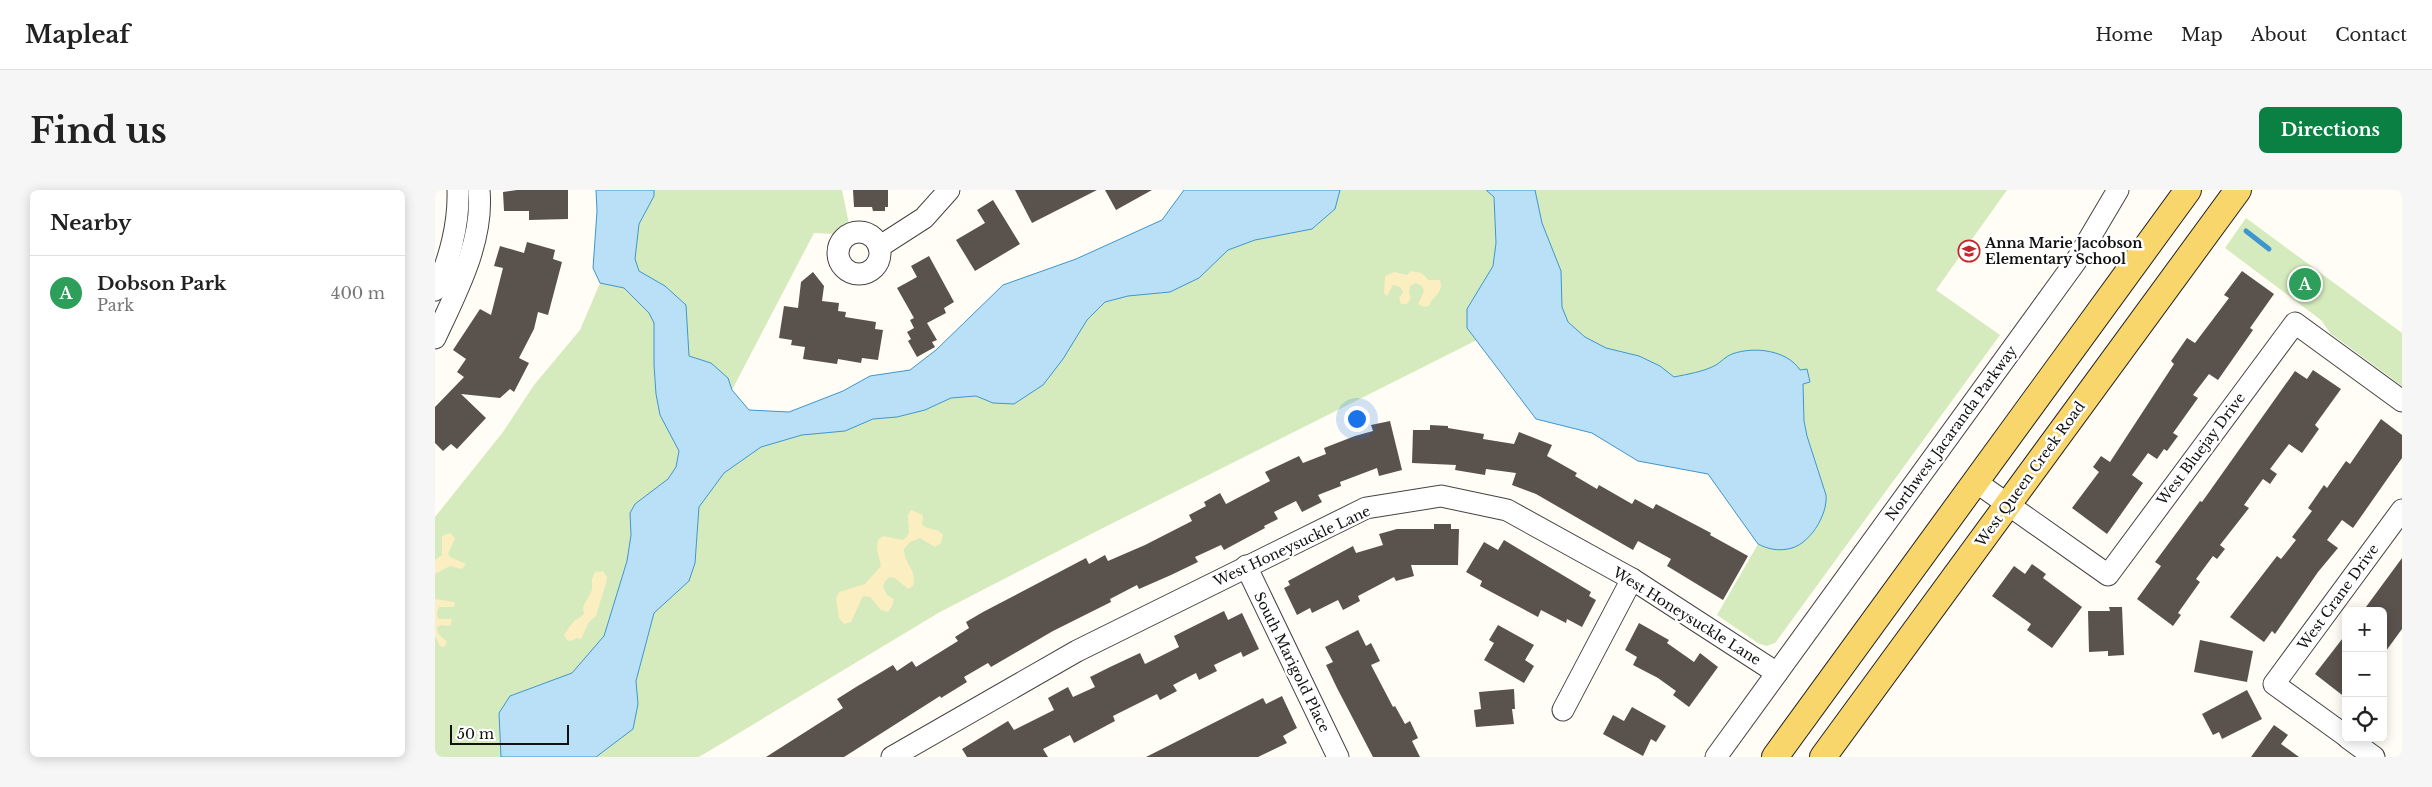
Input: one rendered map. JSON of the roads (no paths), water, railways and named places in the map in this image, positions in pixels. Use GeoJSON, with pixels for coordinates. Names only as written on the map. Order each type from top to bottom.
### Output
{"type":"FeatureCollection","features":[{"type":"Feature","properties":{"kind":"main road"},"geometry":{"type":"LineString","coordinates":[[1775,757],[2188,190]]}},
{"type":"Feature","properties":{"kind":"main road","name":"West Queen Creek Road"},"geometry":{"type":"LineString","coordinates":[[1823,757],[2238,190]]}},
{"type":"Feature","properties":{"kind":"street"},"geometry":{"type":"LineString","coordinates":[[435,338],[459,213],[458,190]]}},
{"type":"Feature","properties":{"kind":"street"},"geometry":{"type":"LineString","coordinates":[[446,283],[476,232],[479,190]]}},
{"type":"Feature","properties":{"kind":"street"},"geometry":{"type":"LineString","coordinates":[[879,247],[924,218],[949,190]]}},
{"type":"Feature","properties":{"kind":"street","name":"Northwest Jacaranda Parkway"},"geometry":{"type":"LineString","coordinates":[[1716,757],[2076,261],[2118,190]]}},
{"type":"Feature","properties":{"kind":"street","name":"West Bluejay Drive"},"geometry":{"type":"LineString","coordinates":[[2008,505],[2108,575],[2295,324],[2402,401]]}},
{"type":"Feature","properties":{"kind":"street"},"geometry":{"type":"LineString","coordinates":[[1977,482],[2008,505]]}},
{"type":"Feature","properties":{"kind":"street","name":"West Honeysuckle Lane"},"geometry":{"type":"LineString","coordinates":[[892,757],[1077,651],[1366,508],[1441,496],[1507,510],[1631,579],[1777,673]]}},
{"type":"Feature","properties":{"kind":"street","name":"West Crane Drive"},"geometry":{"type":"LineString","coordinates":[[2342,733],[2274,684],[2402,510]]}},
{"type":"Feature","properties":{"kind":"street","name":"South Marigold Place"},"geometry":{"type":"LineString","coordinates":[[1246,566],[1332,755]]}},
{"type":"Feature","properties":{"kind":"street"},"geometry":{"type":"LineString","coordinates":[[1563,710],[1631,579]]}},
{"type":"Feature","properties":{"kind":"street"},"geometry":{"type":"LineString","coordinates":[[2354,742],[2374,757]]}},
{"type":"Feature","properties":{"kind":"water"},"geometry":{"type":"Polygon","coordinates":[[[596,190],[654,190],[654,196],[639,224],[635,259],[639,271],[665,286],[686,305],[689,356],[711,363],[728,378],[732,390],[749,410],[789,412],[843,391],[870,376],[910,370],[936,350],[1003,285],[1076,259],[1162,220],[1184,190],[1340,190],[1335,209],[1312,229],[1255,240],[1228,250],[1199,278],[1170,292],[1128,296],[1105,302],[1087,320],[1063,359],[1043,385],[1014,404],[993,403],[976,396],[951,398],[925,410],[897,417],[873,419],[845,431],[802,435],[761,447],[724,473],[699,507],[695,563],[689,581],[654,613],[636,681],[638,704],[633,729],[596,757],[501,757],[499,713],[510,696],[572,673],[604,636],[627,561],[631,535],[630,513],[635,504],[668,479],[676,467],[679,451],[660,415],[654,365],[654,323],[649,313],[624,288],[600,283],[593,268],[597,211],[596,190]]]}},
{"type":"Feature","properties":{"kind":"water"},"geometry":{"type":"Polygon","coordinates":[[[1486,190],[1535,190],[1542,223],[1561,271],[1562,307],[1568,322],[1585,337],[1606,348],[1639,356],[1660,366],[1674,377],[1706,369],[1716,365],[1730,355],[1750,350],[1779,354],[1794,363],[1800,370],[1807,369],[1810,382],[1803,384],[1804,421],[1826,495],[1824,511],[1810,536],[1796,547],[1788,549],[1780,550],[1758,544],[1708,474],[1638,461],[1592,433],[1536,419],[1467,328],[1467,309],[1493,266],[1496,243],[1494,197],[1486,190]]]}},
{"type":"Feature","properties":{"kind":"waterway"},"geometry":{"type":"LineString","coordinates":[[2246,231],[2269,249]]}},
{"type":"Feature","properties":{"kind":"place","name":"Anna Marie Jacobson Elementary School"},"geometry":{"type":"Point","coordinates":[1969,251]}},
{"type":"Feature","properties":{"kind":"place","name":"Dobson Park"},"geometry":{"type":"Point","coordinates":[2305,284]}}]}
